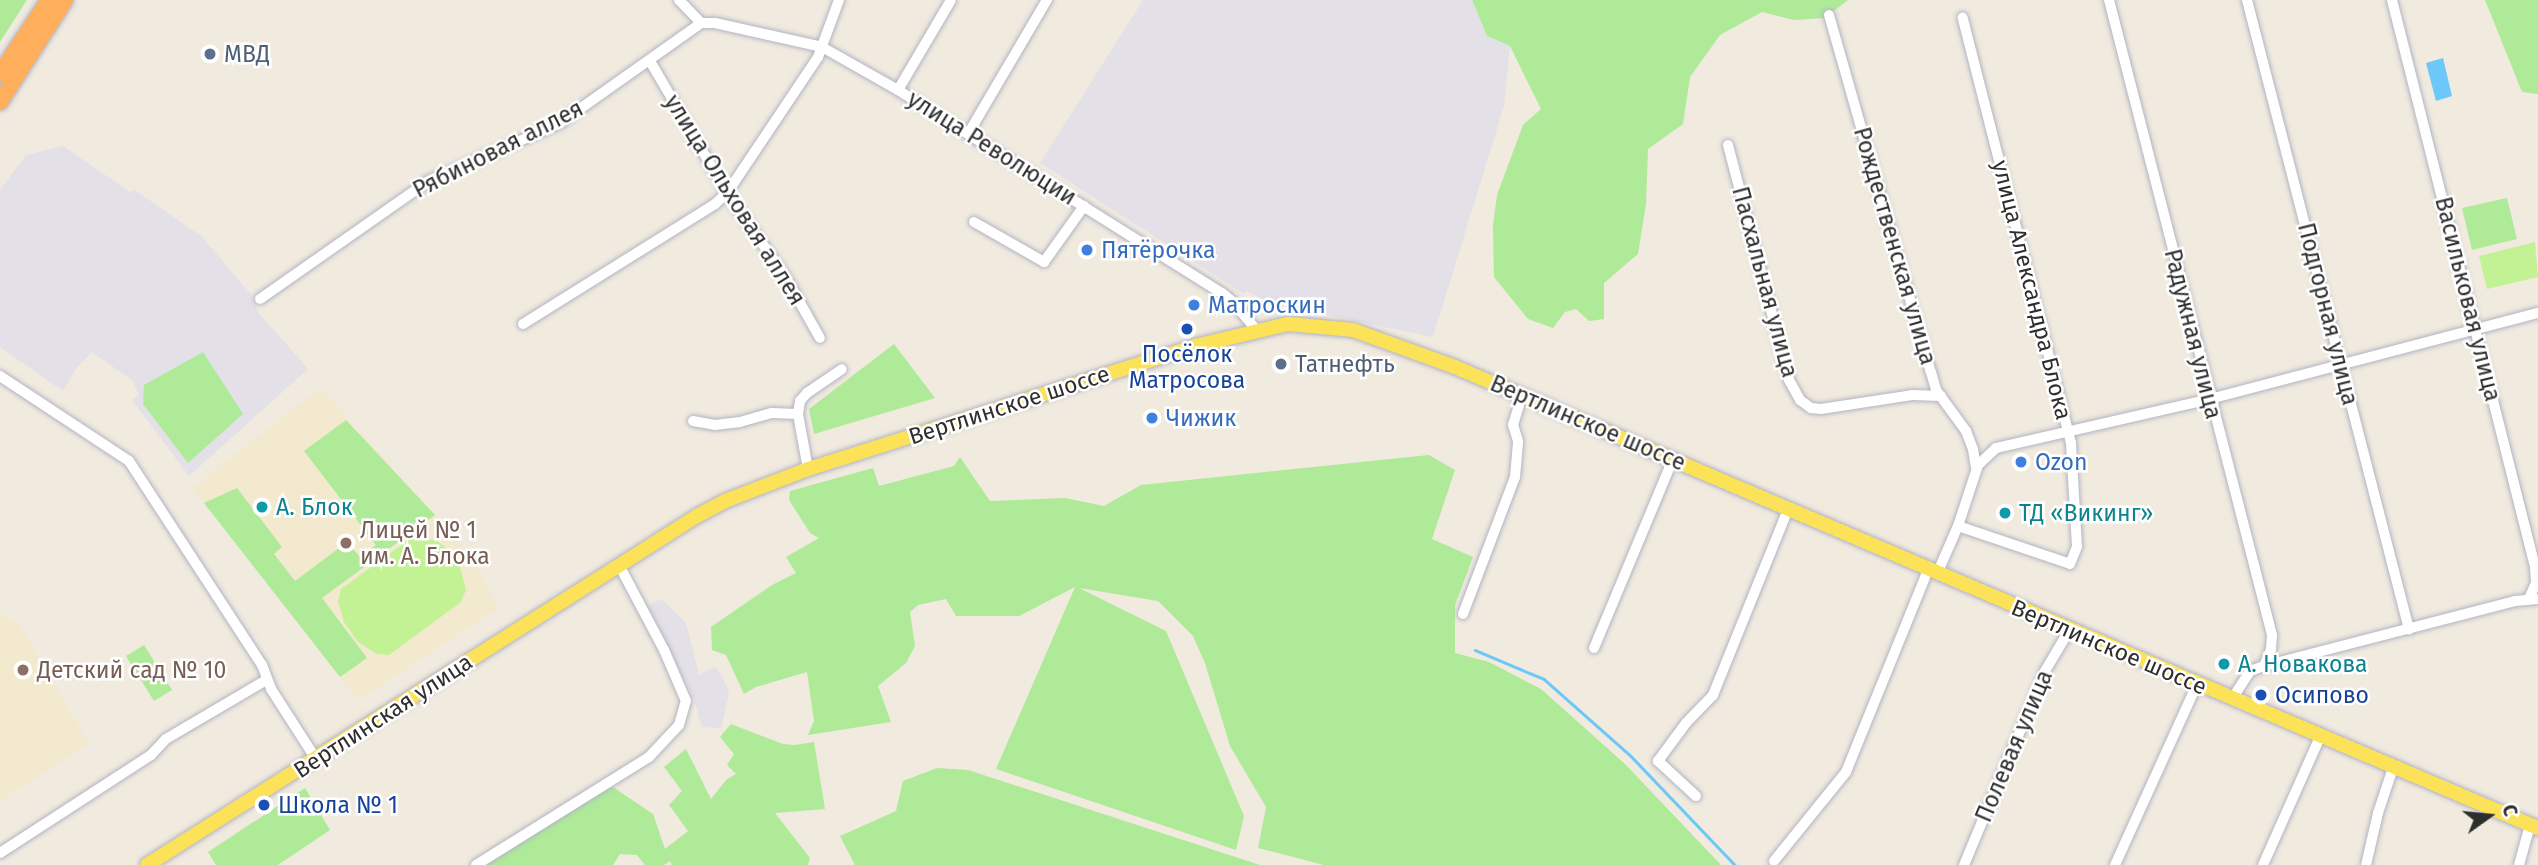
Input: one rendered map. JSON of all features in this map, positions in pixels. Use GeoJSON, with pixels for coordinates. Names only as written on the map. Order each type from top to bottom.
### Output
{"type":"FeatureCollection","features":[{"type":"Feature","properties":{"kind":"highway"},"geometry":{"type":"LineString","coordinates":[[0,74],[49,0]]}},
{"type":"Feature","properties":{"kind":"highway"},"geometry":{"type":"LineString","coordinates":[[0,102],[65,0]]}},
{"type":"Feature","properties":{"kind":"main road","name":"Вертлинское шоссе"},"geometry":{"type":"LineString","coordinates":[[619,565],[725,501],[808,469],[1256,329],[1300,324],[1353,330],[1405,346],[2534,827]]}},
{"type":"Feature","properties":{"kind":"main road","name":"Вертлинская улица"},"geometry":{"type":"LineString","coordinates":[[147,865],[619,565]]}},
{"type":"Feature","properties":{"kind":"street"},"geometry":{"type":"LineString","coordinates":[[680,0],[701,23]]}},
{"type":"Feature","properties":{"kind":"street"},"geometry":{"type":"LineString","coordinates":[[523,324],[715,204],[727,193],[822,47],[839,0]]}},
{"type":"Feature","properties":{"kind":"street"},"geometry":{"type":"LineString","coordinates":[[898,90],[951,0]]}},
{"type":"Feature","properties":{"kind":"street"},"geometry":{"type":"LineString","coordinates":[[968,135],[1047,0]]}},
{"type":"Feature","properties":{"kind":"street","name":"Радужная улица"},"geometry":{"type":"LineString","coordinates":[[2109,0],[2272,635],[2271,649],[2264,666]]}},
{"type":"Feature","properties":{"kind":"street","name":"Подгорная улица"},"geometry":{"type":"LineString","coordinates":[[2247,0],[2409,629]]}},
{"type":"Feature","properties":{"kind":"street","name":"Васильковая улица"},"geometry":{"type":"LineString","coordinates":[[2392,0],[2535,567],[2534,599]]}},
{"type":"Feature","properties":{"kind":"street","name":"Рождественская улица"},"geometry":{"type":"LineString","coordinates":[[1829,15],[1931,372],[1941,396],[1966,432],[1973,449],[1976,469]]}},
{"type":"Feature","properties":{"kind":"street","name":"улица Александра Блока"},"geometry":{"type":"LineString","coordinates":[[1958,526],[2070,564],[2077,547],[2068,433],[1963,18]]}},
{"type":"Feature","properties":{"kind":"street","name":"улица Революции"},"geometry":{"type":"LineString","coordinates":[[701,23],[715,23],[822,47],[898,90],[1222,293],[1256,329]]}},
{"type":"Feature","properties":{"kind":"street","name":"Рябиновая аллея"},"geometry":{"type":"LineString","coordinates":[[260,299],[355,230],[441,173],[485,158],[560,122],[701,23]]}},
{"type":"Feature","properties":{"kind":"street","name":"улица Ольховая аллея"},"geometry":{"type":"LineString","coordinates":[[650,61],[727,193],[785,276],[820,338]]}},
{"type":"Feature","properties":{"kind":"street","name":"Пасхальная улица"},"geometry":{"type":"LineString","coordinates":[[1728,145],[1789,380],[1800,400],[1811,408],[1821,409],[1912,395],[1941,396]]}},
{"type":"Feature","properties":{"kind":"street"},"geometry":{"type":"LineString","coordinates":[[974,222],[1044,262],[1084,206]]}},
{"type":"Feature","properties":{"kind":"street"},"geometry":{"type":"LineString","coordinates":[[1774,861],[1846,772],[1933,572],[1958,526],[1976,469],[1982,459],[1996,449],[2210,399],[2538,313]]}},
{"type":"Feature","properties":{"kind":"street"},"geometry":{"type":"LineString","coordinates":[[808,469],[798,414],[800,401],[807,393],[842,369]]}},
{"type":"Feature","properties":{"kind":"street"},"geometry":{"type":"LineString","coordinates":[[0,376],[129,461],[262,665],[266,680],[316,759]]}},
{"type":"Feature","properties":{"kind":"street"},"geometry":{"type":"LineString","coordinates":[[1463,614],[1518,464],[1518,441],[1513,425],[1522,396]]}},
{"type":"Feature","properties":{"kind":"street"},"geometry":{"type":"LineString","coordinates":[[693,421],[715,425],[740,422],[772,413],[798,414]]}},
{"type":"Feature","properties":{"kind":"street"},"geometry":{"type":"LineString","coordinates":[[1594,648],[1673,460]]}},
{"type":"Feature","properties":{"kind":"street"},"geometry":{"type":"LineString","coordinates":[[1696,796],[1658,761],[1686,723],[1713,695],[1788,509]]}},
{"type":"Feature","properties":{"kind":"street"},"geometry":{"type":"LineString","coordinates":[[475,865],[649,757],[679,725],[686,701],[664,650],[619,565]]}},
{"type":"Feature","properties":{"kind":"street"},"geometry":{"type":"LineString","coordinates":[[2232,699],[2250,671],[2264,666],[2534,599]]}},
{"type":"Feature","properties":{"kind":"street","name":"Полевая улица"},"geometry":{"type":"LineString","coordinates":[[1964,865],[2045,671],[2070,629]]}},
{"type":"Feature","properties":{"kind":"street"},"geometry":{"type":"LineString","coordinates":[[0,853],[150,755],[166,739],[266,680]]}},
{"type":"Feature","properties":{"kind":"street"},"geometry":{"type":"LineString","coordinates":[[2115,865],[2197,684]]}},
{"type":"Feature","properties":{"kind":"street"},"geometry":{"type":"LineString","coordinates":[[2263,865],[2320,737]]}},
{"type":"Feature","properties":{"kind":"street"},"geometry":{"type":"LineString","coordinates":[[2366,865],[2378,813],[2393,768]]}},
{"type":"Feature","properties":{"kind":"street"},"geometry":{"type":"LineString","coordinates":[[2519,865],[2534,827]]}},
{"type":"Feature","properties":{"kind":"shaded area"},"geometry":{"type":"Polygon","coordinates":[[[1143,0],[1472,0],[1487,36],[1510,46],[1504,106],[1433,337],[1327,315],[1298,314],[1296,303],[1263,299],[1246,291],[1244,294],[1040,163],[1143,0]]]}},
{"type":"Feature","properties":{"kind":"shaded area"},"geometry":{"type":"Polygon","coordinates":[[[63,146],[130,192],[135,190],[202,237],[255,299],[257,311],[308,369],[189,476],[132,400],[139,395],[133,381],[92,352],[77,367],[63,391],[0,347],[0,190],[26,155],[63,146]]]}},
{"type":"Feature","properties":{"kind":"shaded area","name":"Лицей № 1 им. А. Блока"},"geometry":{"type":"Polygon","coordinates":[[[320,388],[435,515],[478,570],[499,608],[358,700],[192,488],[320,388]]]}},
{"type":"Feature","properties":{"kind":"shaded area"},"geometry":{"type":"Polygon","coordinates":[[[662,599],[686,623],[699,675],[715,667],[722,676],[729,693],[721,728],[702,727],[694,699],[648,605],[662,599]]]}},
{"type":"Feature","properties":{"kind":"shaded area","name":"Детский сад № 10"},"geometry":{"type":"Polygon","coordinates":[[[0,612],[20,626],[89,744],[0,801],[0,612]]]}},
{"type":"Feature","properties":{"kind":"green space"},"geometry":{"type":"Polygon","coordinates":[[[0,0],[27,0],[0,42],[0,0]]]}},
{"type":"Feature","properties":{"kind":"green space"},"geometry":{"type":"Polygon","coordinates":[[[1472,0],[1848,0],[1825,18],[1794,20],[1762,12],[1720,35],[1690,77],[1683,124],[1648,149],[1646,204],[1638,254],[1604,283],[1604,319],[1589,321],[1576,309],[1565,312],[1553,328],[1528,319],[1494,277],[1493,226],[1497,195],[1523,125],[1541,109],[1510,46],[1487,36],[1472,0]]]}},
{"type":"Feature","properties":{"kind":"green space"},"geometry":{"type":"Polygon","coordinates":[[[2485,0],[2538,0],[2538,94],[2522,92],[2485,0]]]}},
{"type":"Feature","properties":{"kind":"green space"},"geometry":{"type":"Polygon","coordinates":[[[2507,198],[2517,239],[2472,250],[2462,208],[2507,198]]]}},
{"type":"Feature","properties":{"kind":"green space"},"geometry":{"type":"Polygon","coordinates":[[[2535,242],[2538,277],[2487,289],[2479,256],[2535,242]]]}},
{"type":"Feature","properties":{"kind":"green space"},"geometry":{"type":"Polygon","coordinates":[[[894,344],[935,398],[814,434],[809,409],[894,344]]]}},
{"type":"Feature","properties":{"kind":"green space"},"geometry":{"type":"Polygon","coordinates":[[[203,352],[243,414],[188,463],[143,404],[144,385],[203,352]]]}},
{"type":"Feature","properties":{"kind":"green space"},"geometry":{"type":"Polygon","coordinates":[[[346,420],[435,515],[322,598],[367,658],[340,677],[204,503],[237,488],[282,547],[274,554],[295,581],[347,542],[360,557],[376,545],[304,451],[346,420]]]}},
{"type":"Feature","properties":{"kind":"green space"},"geometry":{"type":"Polygon","coordinates":[[[1429,455],[1455,470],[1432,539],[1473,557],[1455,605],[1455,653],[1489,662],[1541,689],[1625,764],[1721,865],[1324,865],[1258,848],[1266,807],[1230,746],[1205,663],[1193,636],[1158,601],[1079,588],[1166,631],[1244,816],[1236,850],[996,769],[1075,587],[1019,616],[956,616],[946,599],[918,605],[910,612],[915,646],[906,663],[878,686],[891,722],[808,735],[814,721],[807,672],[756,687],[744,694],[726,655],[712,650],[711,627],[772,585],[796,573],[786,557],[819,538],[810,533],[789,500],[790,491],[873,468],[879,486],[954,466],[960,457],[990,501],[1065,498],[1104,506],[1141,485],[1429,455]]]}},
{"type":"Feature","properties":{"kind":"green space"},"geometry":{"type":"Polygon","coordinates":[[[414,536],[437,541],[446,548],[460,567],[466,590],[461,602],[389,655],[377,654],[358,642],[344,622],[338,601],[341,589],[414,536]]]}},
{"type":"Feature","properties":{"kind":"green space"},"geometry":{"type":"Polygon","coordinates":[[[144,645],[172,690],[154,701],[126,656],[144,645]]]}},
{"type":"Feature","properties":{"kind":"green space"},"geometry":{"type":"Polygon","coordinates":[[[731,724],[783,744],[814,742],[825,809],[775,813],[810,858],[808,865],[672,865],[670,861],[664,865],[645,865],[637,855],[620,854],[613,865],[487,865],[567,811],[613,787],[653,814],[665,849],[688,831],[669,805],[682,791],[664,767],[686,749],[711,799],[727,779],[736,774],[727,765],[734,754],[720,737],[731,724]]]}},
{"type":"Feature","properties":{"kind":"green space"},"geometry":{"type":"Polygon","coordinates":[[[937,768],[968,770],[1260,865],[855,865],[840,836],[896,811],[903,781],[937,768]]]}},
{"type":"Feature","properties":{"kind":"green space"},"geometry":{"type":"Polygon","coordinates":[[[305,788],[330,830],[278,865],[216,865],[208,852],[305,788]]]}},
{"type":"Feature","properties":{"kind":"water"},"geometry":{"type":"Polygon","coordinates":[[[2443,58],[2452,96],[2436,101],[2426,63],[2443,58]]]}},
{"type":"Feature","properties":{"kind":"waterway"},"geometry":{"type":"LineString","coordinates":[[1475,650],[1544,679],[1631,756],[1735,865]]}},
{"type":"Feature","properties":{"kind":"place","name":"МВД"},"geometry":{"type":"Point","coordinates":[210,54]}},
{"type":"Feature","properties":{"kind":"place","name":"Пятёрочка"},"geometry":{"type":"Point","coordinates":[1087,250]}},
{"type":"Feature","properties":{"kind":"place","name":"Матроскин"},"geometry":{"type":"Point","coordinates":[1194,305]}},
{"type":"Feature","properties":{"kind":"place","name":"Посёлок Матросова"},"geometry":{"type":"Point","coordinates":[1187,329]}},
{"type":"Feature","properties":{"kind":"place","name":"Татнефть"},"geometry":{"type":"Point","coordinates":[1281,364]}},
{"type":"Feature","properties":{"kind":"place","name":"Чижик"},"geometry":{"type":"Point","coordinates":[1152,418]}},
{"type":"Feature","properties":{"kind":"place","name":"Ozon"},"geometry":{"type":"Point","coordinates":[2021,462]}},
{"type":"Feature","properties":{"kind":"place","name":"А. Блок"},"geometry":{"type":"Point","coordinates":[262,507]}},
{"type":"Feature","properties":{"kind":"place","name":"ТД «Викинг»"},"geometry":{"type":"Point","coordinates":[2005,513]}},
{"type":"Feature","properties":{"kind":"place","name":"Лицей № 1 им. А. Блока"},"geometry":{"type":"Point","coordinates":[346,543]}},
{"type":"Feature","properties":{"kind":"place","name":"А. Новакова"},"geometry":{"type":"Point","coordinates":[2224,664]}},
{"type":"Feature","properties":{"kind":"place","name":"Детский сад № 10"},"geometry":{"type":"Point","coordinates":[23,670]}},
{"type":"Feature","properties":{"kind":"place","name":"Осипово"},"geometry":{"type":"Point","coordinates":[2261,695]}},
{"type":"Feature","properties":{"kind":"place","name":"Школа № 1"},"geometry":{"type":"Point","coordinates":[264,805]}}]}
